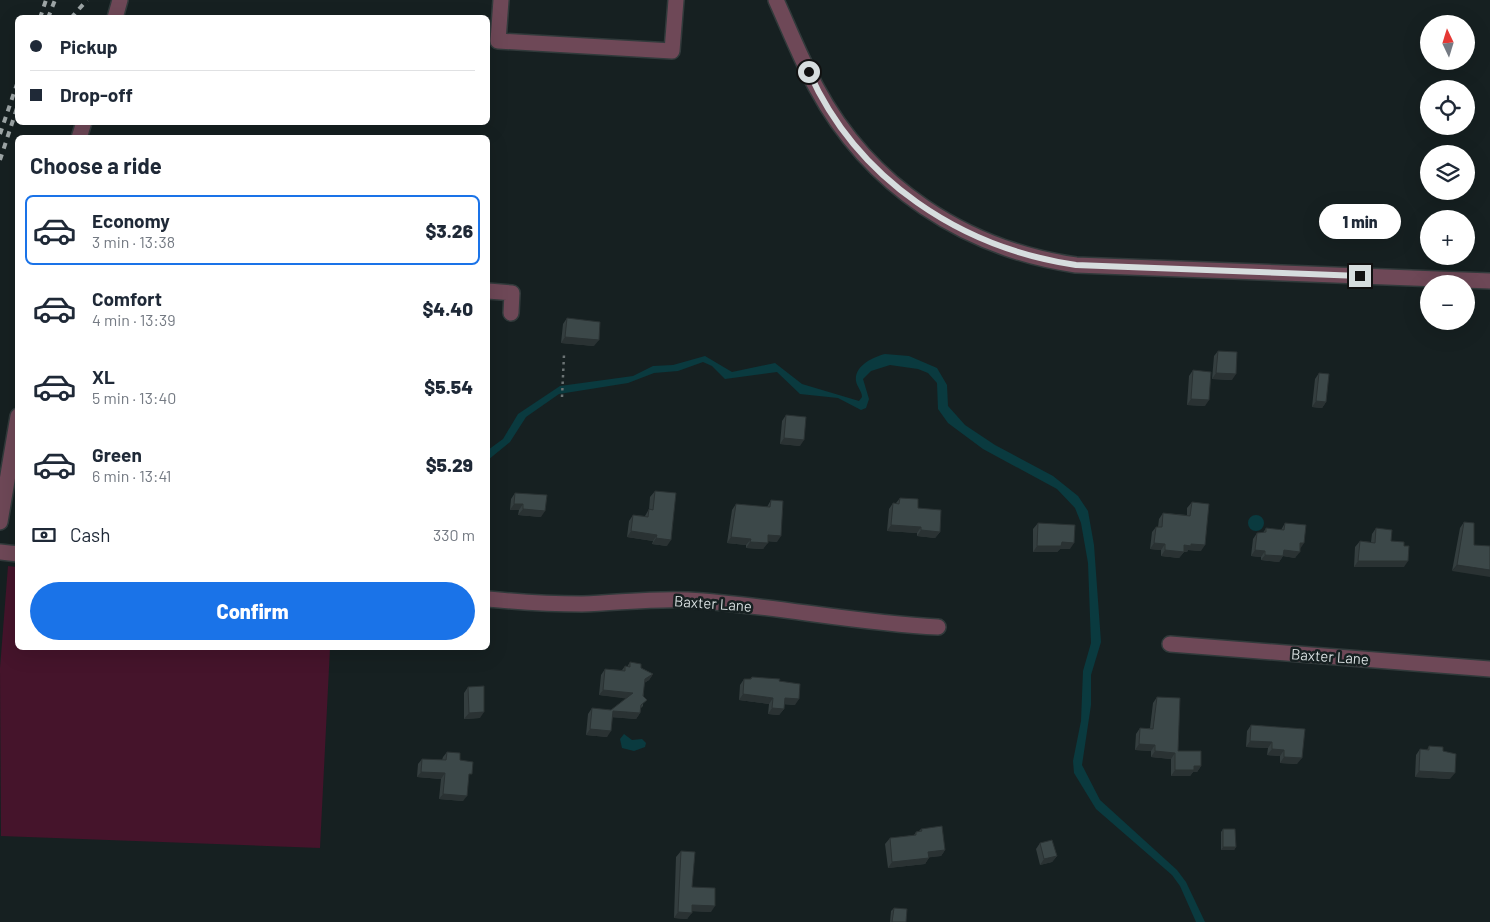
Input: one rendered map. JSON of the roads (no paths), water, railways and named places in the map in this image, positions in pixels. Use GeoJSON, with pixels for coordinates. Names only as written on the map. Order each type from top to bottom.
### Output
{"type":"FeatureCollection","features":[{"type":"Feature","properties":{"kind":"street"},"geometry":{"type":"LineString","coordinates":[[116,15],[120,0]]}},
{"type":"Feature","properties":{"kind":"street"},"geometry":{"type":"LineString","coordinates":[[501,0],[498,41],[672,52],[676,0]]}},
{"type":"Feature","properties":{"kind":"street"},"geometry":{"type":"LineString","coordinates":[[776,0],[815,86],[843,129],[862,152],[931,213],[968,234],[998,246],[1034,257],[1076,265],[1490,280]]}},
{"type":"Feature","properties":{"kind":"street"},"geometry":{"type":"LineString","coordinates":[[490,291],[512,293],[511,313]]}},
{"type":"Feature","properties":{"kind":"street"},"geometry":{"type":"LineString","coordinates":[[0,522],[15,434]]}},
{"type":"Feature","properties":{"kind":"street"},"geometry":{"type":"LineString","coordinates":[[0,552],[15,554]]}},
{"type":"Feature","properties":{"kind":"street","name":"Baxter Lane"},"geometry":{"type":"LineString","coordinates":[[490,599],[566,604],[659,599],[689,600],[778,608],[853,620],[938,627]]}},
{"type":"Feature","properties":{"kind":"street","name":"Baxter Lane"},"geometry":{"type":"LineString","coordinates":[[1170,644],[1490,669]]}},
{"type":"Feature","properties":{"kind":"water"},"geometry":{"type":"Polygon","coordinates":[[[885,354],[909,356],[937,368],[947,385],[948,406],[965,425],[995,445],[1053,476],[1078,496],[1088,511],[1094,545],[1101,642],[1091,675],[1091,705],[1082,765],[1100,800],[1177,870],[1186,882],[1205,922],[1196,922],[1180,886],[1172,875],[1096,809],[1074,773],[1073,761],[1081,721],[1083,671],[1091,643],[1088,563],[1081,523],[1075,508],[1057,489],[983,449],[948,423],[938,409],[937,383],[928,373],[918,369],[890,365],[871,371],[863,379],[869,399],[866,408],[861,410],[838,398],[800,394],[777,372],[725,379],[712,366],[703,362],[678,371],[654,373],[628,383],[559,394],[526,417],[510,442],[490,458],[490,449],[503,439],[518,414],[560,386],[633,376],[653,366],[673,365],[705,356],[732,372],[775,363],[802,384],[859,401],[862,397],[857,385],[856,376],[865,363],[885,354]]]}},
{"type":"Feature","properties":{"kind":"water"},"geometry":{"type":"Polygon","coordinates":[[[1256,515],[1264,523],[1256,531],[1248,523],[1256,515]]]}},
{"type":"Feature","properties":{"kind":"water"},"geometry":{"type":"Polygon","coordinates":[[[624,734],[632,740],[642,739],[646,743],[645,747],[634,751],[622,748],[620,739],[624,734]]]}},
{"type":"Feature","properties":{"kind":"railway"},"geometry":{"type":"LineString","coordinates":[[41,15],[46,0]]}},
{"type":"Feature","properties":{"kind":"railway"},"geometry":{"type":"LineString","coordinates":[[49,15],[55,0]]}},
{"type":"Feature","properties":{"kind":"railway"},"geometry":{"type":"LineString","coordinates":[[74,15],[87,0]]}},
{"type":"Feature","properties":{"kind":"railway"},"geometry":{"type":"LineString","coordinates":[[0,134],[15,90]]}},
{"type":"Feature","properties":{"kind":"railway"},"geometry":{"type":"LineString","coordinates":[[0,160],[15,114]]}}]}
